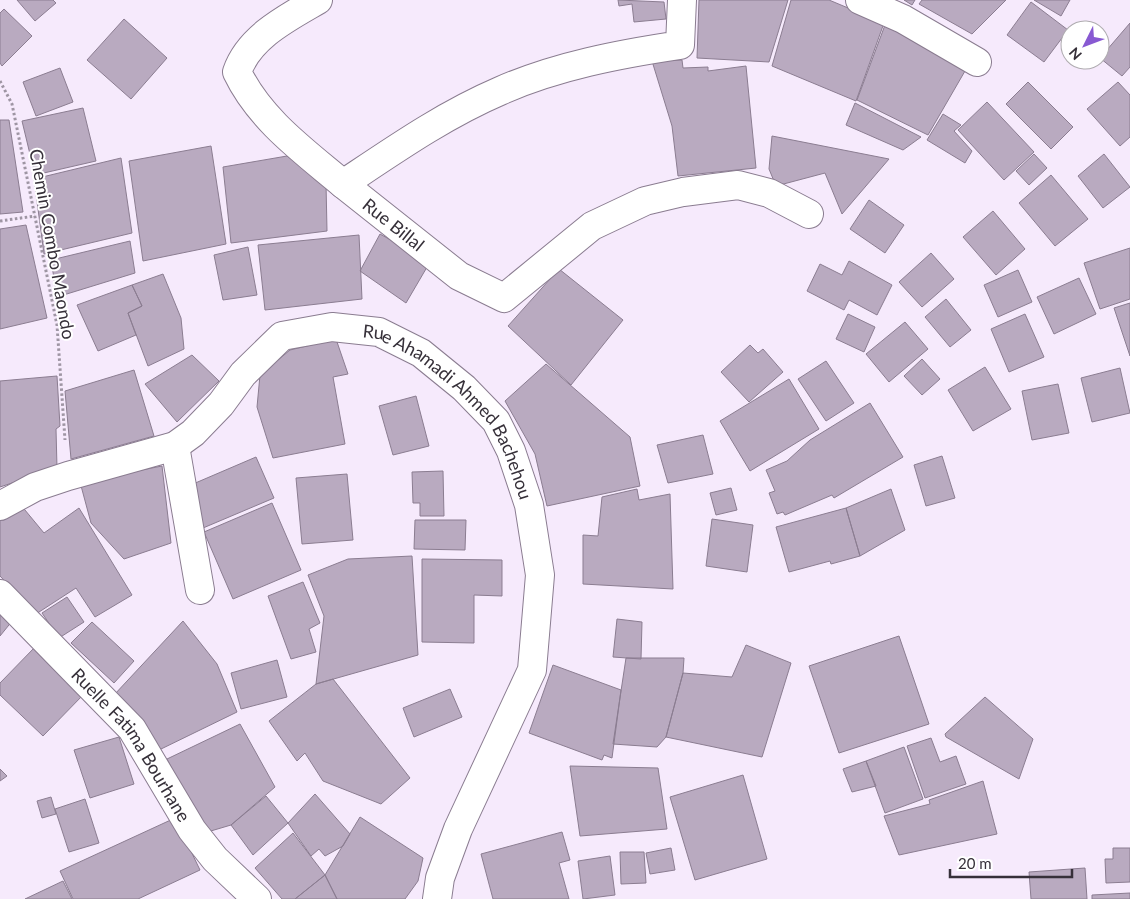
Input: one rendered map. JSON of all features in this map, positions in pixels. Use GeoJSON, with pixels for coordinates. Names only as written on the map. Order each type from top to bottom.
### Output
{"type":"FeatureCollection","features":[{"type":"Feature","properties":{"kind":"street"},"geometry":{"type":"LineString","coordinates":[[318,0],[261,37],[242,58],[237,72],[248,94],[269,119],[343,184]]}},
{"type":"Feature","properties":{"kind":"street","name":"Rue Billal"},"geometry":{"type":"LineString","coordinates":[[682,0],[680,45],[589,61],[501,90],[417,134],[343,184],[459,276],[504,298],[592,226],[646,201],[683,192],[738,185],[769,193],[809,214]]}},
{"type":"Feature","properties":{"kind":"street"},"geometry":{"type":"LineString","coordinates":[[860,0],[902,19],[977,62]]}},
{"type":"Feature","properties":{"kind":"street","name":"Rue Ahamadi Ahmed Bachehou"},"geometry":{"type":"LineString","coordinates":[[0,506],[35,488],[68,476],[175,446],[193,434],[221,404],[243,374],[282,336],[332,327],[379,332],[421,353],[464,388],[496,421],[511,451],[529,505],[540,575],[532,670],[458,829],[440,878],[437,899]]}},
{"type":"Feature","properties":{"kind":"street"},"geometry":{"type":"LineString","coordinates":[[175,446],[200,590]]}},
{"type":"Feature","properties":{"kind":"street","name":"Ruelle Fatima Bourhane"},"geometry":{"type":"LineString","coordinates":[[0,594],[132,729],[192,830],[215,859],[257,899]]}},
{"type":"Feature","properties":{"kind":"path","name":"Chemin Combo Maondo"},"geometry":{"type":"LineString","coordinates":[[0,81],[12,104],[57,326],[68,476]]}},
{"type":"Feature","properties":{"kind":"path"},"geometry":{"type":"LineString","coordinates":[[0,221],[35,216]]}},
{"type":"Feature","properties":{"kind":"building"},"geometry":{"type":"Polygon","coordinates":[[[17,0],[53,0],[56,3],[35,21],[17,0]]]}},
{"type":"Feature","properties":{"kind":"building"},"geometry":{"type":"Polygon","coordinates":[[[618,0],[664,2],[666,19],[634,22],[632,4],[619,6],[618,0]]]}},
{"type":"Feature","properties":{"kind":"building"},"geometry":{"type":"Polygon","coordinates":[[[699,0],[788,0],[769,62],[697,58],[699,0]]]}},
{"type":"Feature","properties":{"kind":"building"},"geometry":{"type":"Polygon","coordinates":[[[791,0],[829,0],[884,23],[856,101],[772,66],[791,0]]]}},
{"type":"Feature","properties":{"kind":"building"},"geometry":{"type":"Polygon","coordinates":[[[904,0],[915,0],[912,5],[904,0]]]}},
{"type":"Feature","properties":{"kind":"building"},"geometry":{"type":"Polygon","coordinates":[[[922,0],[1006,0],[972,34],[919,4],[922,0]]]}},
{"type":"Feature","properties":{"kind":"building"},"geometry":{"type":"Polygon","coordinates":[[[1034,0],[1070,0],[1061,16],[1034,0]]]}},
{"type":"Feature","properties":{"kind":"building"},"geometry":{"type":"Polygon","coordinates":[[[1031,2],[1060,24],[1060,41],[1044,62],[1007,35],[1031,2]]]}},
{"type":"Feature","properties":{"kind":"building"},"geometry":{"type":"Polygon","coordinates":[[[4,9],[32,36],[2,66],[0,63],[0,13],[4,9]]]}},
{"type":"Feature","properties":{"kind":"building"},"geometry":{"type":"Polygon","coordinates":[[[124,19],[167,58],[131,99],[87,60],[124,19]]]}},
{"type":"Feature","properties":{"kind":"building"},"geometry":{"type":"Polygon","coordinates":[[[1130,23],[1130,67],[1122,76],[1110,66],[1110,46],[1130,23]]]}},
{"type":"Feature","properties":{"kind":"building"},"geometry":{"type":"Polygon","coordinates":[[[885,25],[965,71],[928,135],[857,100],[885,25]]]}},
{"type":"Feature","properties":{"kind":"building"},"geometry":{"type":"Polygon","coordinates":[[[682,60],[683,68],[708,67],[708,71],[746,66],[756,168],[678,176],[672,126],[652,61],[682,60]]]}},
{"type":"Feature","properties":{"kind":"building"},"geometry":{"type":"Polygon","coordinates":[[[60,68],[73,102],[36,116],[23,82],[60,68]]]}},
{"type":"Feature","properties":{"kind":"building"},"geometry":{"type":"Polygon","coordinates":[[[1028,82],[1073,127],[1051,149],[1006,104],[1028,82]]]}},
{"type":"Feature","properties":{"kind":"building"},"geometry":{"type":"Polygon","coordinates":[[[1118,82],[1130,95],[1130,137],[1120,146],[1087,109],[1118,82]]]}},
{"type":"Feature","properties":{"kind":"building"},"geometry":{"type":"Polygon","coordinates":[[[987,102],[1034,152],[1004,180],[958,130],[987,102]]]}},
{"type":"Feature","properties":{"kind":"building"},"geometry":{"type":"Polygon","coordinates":[[[855,103],[921,137],[903,150],[846,125],[855,103]]]}},
{"type":"Feature","properties":{"kind":"building"},"geometry":{"type":"Polygon","coordinates":[[[83,108],[96,161],[35,175],[22,121],[83,108]]]}},
{"type":"Feature","properties":{"kind":"building"},"geometry":{"type":"Polygon","coordinates":[[[943,114],[961,125],[954,131],[972,151],[965,163],[927,140],[943,114]]]}},
{"type":"Feature","properties":{"kind":"building"},"geometry":{"type":"Polygon","coordinates":[[[0,120],[9,120],[23,212],[0,214],[0,120]]]}},
{"type":"Feature","properties":{"kind":"building"},"geometry":{"type":"Polygon","coordinates":[[[772,136],[889,159],[842,214],[825,173],[776,186],[769,169],[772,136]]]}},
{"type":"Feature","properties":{"kind":"building"},"geometry":{"type":"Polygon","coordinates":[[[211,146],[226,244],[143,261],[129,161],[211,146]]]}},
{"type":"Feature","properties":{"kind":"building"},"geometry":{"type":"Polygon","coordinates":[[[1034,154],[1047,168],[1029,185],[1016,171],[1034,154]]]}},
{"type":"Feature","properties":{"kind":"building"},"geometry":{"type":"Polygon","coordinates":[[[1104,154],[1130,187],[1103,208],[1078,176],[1104,154]]]}},
{"type":"Feature","properties":{"kind":"building"},"geometry":{"type":"Polygon","coordinates":[[[287,156],[326,183],[327,231],[231,243],[223,167],[287,156]]]}},
{"type":"Feature","properties":{"kind":"building"},"geometry":{"type":"Polygon","coordinates":[[[121,158],[132,233],[44,254],[34,179],[121,158]]]}},
{"type":"Feature","properties":{"kind":"building"},"geometry":{"type":"Polygon","coordinates":[[[1051,175],[1088,219],[1055,246],[1019,203],[1051,175]]]}},
{"type":"Feature","properties":{"kind":"building"},"geometry":{"type":"Polygon","coordinates":[[[869,200],[904,225],[885,253],[850,229],[869,200]]]}},
{"type":"Feature","properties":{"kind":"building"},"geometry":{"type":"Polygon","coordinates":[[[993,211],[1025,249],[996,275],[963,237],[993,211]]]}},
{"type":"Feature","properties":{"kind":"building"},"geometry":{"type":"Polygon","coordinates":[[[26,225],[47,318],[0,329],[0,229],[26,225]]]}},
{"type":"Feature","properties":{"kind":"building"},"geometry":{"type":"Polygon","coordinates":[[[380,234],[430,262],[406,303],[360,271],[380,234]]]}},
{"type":"Feature","properties":{"kind":"building"},"geometry":{"type":"Polygon","coordinates":[[[359,235],[362,299],[265,310],[258,245],[359,235]]]}},
{"type":"Feature","properties":{"kind":"building"},"geometry":{"type":"Polygon","coordinates":[[[130,241],[135,273],[57,297],[51,260],[130,241]]]}},
{"type":"Feature","properties":{"kind":"building"},"geometry":{"type":"Polygon","coordinates":[[[248,247],[257,295],[223,300],[214,255],[248,247]]]}},
{"type":"Feature","properties":{"kind":"building"},"geometry":{"type":"Polygon","coordinates":[[[1130,248],[1130,299],[1100,309],[1084,263],[1130,248]]]}},
{"type":"Feature","properties":{"kind":"building"},"geometry":{"type":"Polygon","coordinates":[[[931,253],[954,279],[922,307],[899,282],[931,253]]]}},
{"type":"Feature","properties":{"kind":"building"},"geometry":{"type":"Polygon","coordinates":[[[849,261],[892,285],[877,315],[849,300],[844,310],[807,291],[820,264],[842,275],[849,261]]]}},
{"type":"Feature","properties":{"kind":"building"},"geometry":{"type":"Polygon","coordinates":[[[559,269],[623,320],[571,385],[508,326],[559,269]]]}},
{"type":"Feature","properties":{"kind":"building"},"geometry":{"type":"Polygon","coordinates":[[[1018,270],[1032,302],[998,317],[984,285],[1018,270]]]}},
{"type":"Feature","properties":{"kind":"building"},"geometry":{"type":"Polygon","coordinates":[[[163,274],[181,318],[184,349],[148,366],[128,313],[142,306],[132,285],[163,274]]]}},
{"type":"Feature","properties":{"kind":"building"},"geometry":{"type":"Polygon","coordinates":[[[1079,278],[1096,314],[1054,334],[1037,297],[1079,278]]]}},
{"type":"Feature","properties":{"kind":"building"},"geometry":{"type":"Polygon","coordinates":[[[132,285],[142,306],[128,313],[136,335],[98,351],[77,305],[132,285]]]}},
{"type":"Feature","properties":{"kind":"building"},"geometry":{"type":"Polygon","coordinates":[[[946,299],[971,330],[950,347],[925,317],[946,299]]]}},
{"type":"Feature","properties":{"kind":"building"},"geometry":{"type":"Polygon","coordinates":[[[1130,303],[1130,356],[1114,308],[1130,303]]]}},
{"type":"Feature","properties":{"kind":"building"},"geometry":{"type":"Polygon","coordinates":[[[848,314],[875,327],[864,352],[836,339],[848,314]]]}},
{"type":"Feature","properties":{"kind":"building"},"geometry":{"type":"Polygon","coordinates":[[[1025,314],[1044,357],[1009,372],[991,329],[1025,314]]]}},
{"type":"Feature","properties":{"kind":"building"},"geometry":{"type":"Polygon","coordinates":[[[905,322],[928,349],[889,382],[866,354],[905,322]]]}},
{"type":"Feature","properties":{"kind":"building"},"geometry":{"type":"Polygon","coordinates":[[[336,339],[348,374],[333,377],[345,444],[273,458],[257,407],[260,375],[290,350],[336,339]]]}},
{"type":"Feature","properties":{"kind":"building"},"geometry":{"type":"Polygon","coordinates":[[[750,345],[758,353],[763,349],[783,372],[749,402],[721,372],[750,345]]]}},
{"type":"Feature","properties":{"kind":"building"},"geometry":{"type":"Polygon","coordinates":[[[192,355],[219,381],[177,422],[145,384],[192,355]]]}},
{"type":"Feature","properties":{"kind":"building"},"geometry":{"type":"Polygon","coordinates":[[[922,359],[940,379],[922,395],[904,376],[922,359]]]}},
{"type":"Feature","properties":{"kind":"building"},"geometry":{"type":"Polygon","coordinates":[[[826,361],[854,403],[826,421],[798,379],[826,361]]]}},
{"type":"Feature","properties":{"kind":"building"},"geometry":{"type":"Polygon","coordinates":[[[546,364],[630,437],[640,486],[547,506],[535,454],[505,401],[546,364]]]}},
{"type":"Feature","properties":{"kind":"building"},"geometry":{"type":"Polygon","coordinates":[[[985,367],[1011,409],[973,431],[948,390],[985,367]]]}},
{"type":"Feature","properties":{"kind":"building"},"geometry":{"type":"Polygon","coordinates":[[[1120,368],[1130,413],[1092,422],[1081,378],[1120,368]]]}},
{"type":"Feature","properties":{"kind":"building"},"geometry":{"type":"Polygon","coordinates":[[[134,370],[154,436],[71,459],[65,391],[134,370]]]}},
{"type":"Feature","properties":{"kind":"building"},"geometry":{"type":"Polygon","coordinates":[[[57,376],[60,426],[56,429],[57,468],[0,487],[0,381],[57,376]]]}},
{"type":"Feature","properties":{"kind":"building"},"geometry":{"type":"Polygon","coordinates":[[[789,379],[819,429],[750,471],[720,421],[789,379]]]}},
{"type":"Feature","properties":{"kind":"building"},"geometry":{"type":"Polygon","coordinates":[[[1058,384],[1069,433],[1032,440],[1022,391],[1058,384]]]}},
{"type":"Feature","properties":{"kind":"building"},"geometry":{"type":"Polygon","coordinates":[[[416,396],[429,446],[393,455],[379,406],[416,396]]]}},
{"type":"Feature","properties":{"kind":"building"},"geometry":{"type":"Polygon","coordinates":[[[870,403],[903,457],[834,498],[832,495],[785,515],[783,512],[777,514],[769,493],[775,491],[766,470],[787,461],[810,440],[870,403]]]}},
{"type":"Feature","properties":{"kind":"building"},"geometry":{"type":"Polygon","coordinates":[[[703,435],[713,474],[668,483],[657,445],[703,435]]]}},
{"type":"Feature","properties":{"kind":"building"},"geometry":{"type":"Polygon","coordinates":[[[942,456],[955,498],[926,506],[914,465],[942,456]]]}},
{"type":"Feature","properties":{"kind":"building"},"geometry":{"type":"Polygon","coordinates":[[[256,457],[274,498],[203,528],[186,487],[256,457]]]}},
{"type":"Feature","properties":{"kind":"building"},"geometry":{"type":"Polygon","coordinates":[[[162,466],[171,543],[124,559],[91,523],[80,482],[162,466]]]}},
{"type":"Feature","properties":{"kind":"building"},"geometry":{"type":"Polygon","coordinates":[[[443,471],[444,516],[420,516],[420,503],[413,503],[412,472],[443,471]]]}},
{"type":"Feature","properties":{"kind":"building"},"geometry":{"type":"Polygon","coordinates":[[[347,474],[353,540],[302,544],[296,478],[347,474]]]}},
{"type":"Feature","properties":{"kind":"building"},"geometry":{"type":"Polygon","coordinates":[[[731,488],[737,510],[716,515],[710,493],[731,488]]]}},
{"type":"Feature","properties":{"kind":"building"},"geometry":{"type":"Polygon","coordinates":[[[637,489],[639,500],[670,494],[673,589],[583,584],[583,535],[598,536],[602,497],[637,489]]]}},
{"type":"Feature","properties":{"kind":"building"},"geometry":{"type":"Polygon","coordinates":[[[891,489],[905,530],[860,556],[846,508],[891,489]]]}},
{"type":"Feature","properties":{"kind":"building"},"geometry":{"type":"Polygon","coordinates":[[[272,503],[301,570],[233,599],[204,532],[272,503]]]}},
{"type":"Feature","properties":{"kind":"building"},"geometry":{"type":"Polygon","coordinates":[[[20,504],[44,533],[79,508],[132,595],[95,617],[76,588],[36,614],[0,576],[0,518],[20,504]]]}},
{"type":"Feature","properties":{"kind":"building"},"geometry":{"type":"Polygon","coordinates":[[[846,508],[860,556],[831,564],[830,561],[789,572],[776,527],[846,508]]]}},
{"type":"Feature","properties":{"kind":"building"},"geometry":{"type":"Polygon","coordinates":[[[712,519],[753,525],[747,572],[706,566],[712,519]]]}},
{"type":"Feature","properties":{"kind":"building"},"geometry":{"type":"Polygon","coordinates":[[[415,520],[466,520],[465,550],[414,549],[415,520]]]}},
{"type":"Feature","properties":{"kind":"building"},"geometry":{"type":"Polygon","coordinates":[[[412,556],[418,655],[316,684],[324,616],[308,575],[348,559],[412,556]]]}},
{"type":"Feature","properties":{"kind":"building"},"geometry":{"type":"Polygon","coordinates":[[[422,559],[502,560],[502,596],[474,595],[474,643],[422,642],[422,559]]]}},
{"type":"Feature","properties":{"kind":"building"},"geometry":{"type":"Polygon","coordinates":[[[303,582],[320,623],[309,629],[316,652],[291,659],[268,596],[303,582]]]}},
{"type":"Feature","properties":{"kind":"building"},"geometry":{"type":"Polygon","coordinates":[[[67,597],[84,622],[59,638],[42,613],[67,597]]]}},
{"type":"Feature","properties":{"kind":"building"},"geometry":{"type":"Polygon","coordinates":[[[0,610],[13,620],[0,636],[0,610]]]}},
{"type":"Feature","properties":{"kind":"building"},"geometry":{"type":"Polygon","coordinates":[[[617,619],[642,622],[641,659],[613,657],[617,619]]]}},
{"type":"Feature","properties":{"kind":"building"},"geometry":{"type":"Polygon","coordinates":[[[183,621],[217,664],[237,712],[159,750],[114,695],[183,621]]]}},
{"type":"Feature","properties":{"kind":"building"},"geometry":{"type":"Polygon","coordinates":[[[92,622],[134,661],[114,683],[71,643],[92,622]]]}},
{"type":"Feature","properties":{"kind":"building"},"geometry":{"type":"Polygon","coordinates":[[[899,636],[929,724],[839,753],[809,666],[899,636]]]}},
{"type":"Feature","properties":{"kind":"building"},"geometry":{"type":"Polygon","coordinates":[[[746,645],[791,663],[762,757],[666,737],[683,673],[732,677],[746,645]]]}},
{"type":"Feature","properties":{"kind":"building"},"geometry":{"type":"Polygon","coordinates":[[[35,647],[84,694],[43,736],[0,695],[0,683],[35,647]]]}},
{"type":"Feature","properties":{"kind":"building"},"geometry":{"type":"Polygon","coordinates":[[[626,658],[684,658],[683,673],[666,737],[657,747],[613,744],[626,658]]]}},
{"type":"Feature","properties":{"kind":"building"},"geometry":{"type":"Polygon","coordinates":[[[277,660],[287,697],[241,709],[231,673],[277,660]]]}},
{"type":"Feature","properties":{"kind":"building"},"geometry":{"type":"Polygon","coordinates":[[[553,665],[621,690],[612,758],[604,755],[602,760],[529,733],[553,665]]]}},
{"type":"Feature","properties":{"kind":"building"},"geometry":{"type":"Polygon","coordinates":[[[333,679],[410,778],[381,804],[323,781],[305,753],[297,761],[269,721],[316,684],[333,679]]]}},
{"type":"Feature","properties":{"kind":"building"},"geometry":{"type":"Polygon","coordinates":[[[450,689],[462,717],[414,737],[403,708],[450,689]]]}},
{"type":"Feature","properties":{"kind":"building"},"geometry":{"type":"Polygon","coordinates":[[[985,697],[1033,739],[1019,779],[946,737],[945,734],[985,697]]]}},
{"type":"Feature","properties":{"kind":"building"},"geometry":{"type":"Polygon","coordinates":[[[240,724],[275,787],[231,825],[204,833],[167,759],[240,724]]]}},
{"type":"Feature","properties":{"kind":"building"},"geometry":{"type":"Polygon","coordinates":[[[119,737],[134,784],[90,798],[74,750],[119,737]]]}},
{"type":"Feature","properties":{"kind":"building"},"geometry":{"type":"Polygon","coordinates":[[[931,738],[940,762],[956,756],[966,784],[925,798],[907,746],[931,738]]]}},
{"type":"Feature","properties":{"kind":"building"},"geometry":{"type":"Polygon","coordinates":[[[904,747],[923,799],[885,813],[866,761],[904,747]]]}},
{"type":"Feature","properties":{"kind":"building"},"geometry":{"type":"Polygon","coordinates":[[[866,761],[876,786],[852,792],[843,769],[866,761]]]}},
{"type":"Feature","properties":{"kind":"building"},"geometry":{"type":"Polygon","coordinates":[[[570,766],[658,768],[667,829],[580,836],[570,766]]]}},
{"type":"Feature","properties":{"kind":"building"},"geometry":{"type":"Polygon","coordinates":[[[0,769],[7,776],[0,781],[0,769]]]}},
{"type":"Feature","properties":{"kind":"building"},"geometry":{"type":"Polygon","coordinates":[[[743,775],[767,859],[695,880],[670,797],[743,775]]]}},
{"type":"Feature","properties":{"kind":"building"},"geometry":{"type":"Polygon","coordinates":[[[983,781],[997,834],[899,855],[884,816],[930,804],[929,800],[983,781]]]}},
{"type":"Feature","properties":{"kind":"building"},"geometry":{"type":"Polygon","coordinates":[[[315,794],[350,834],[343,846],[325,856],[319,849],[311,856],[288,823],[315,794]]]}},
{"type":"Feature","properties":{"kind":"building"},"geometry":{"type":"Polygon","coordinates":[[[266,796],[288,823],[253,855],[231,825],[266,796]]]}},
{"type":"Feature","properties":{"kind":"building"},"geometry":{"type":"Polygon","coordinates":[[[51,797],[56,814],[42,818],[37,801],[51,797]]]}},
{"type":"Feature","properties":{"kind":"building"},"geometry":{"type":"Polygon","coordinates":[[[85,799],[99,843],[69,852],[55,809],[85,799]]]}},
{"type":"Feature","properties":{"kind":"building"},"geometry":{"type":"Polygon","coordinates":[[[360,817],[423,858],[418,881],[405,899],[337,899],[325,875],[360,817]]]}},
{"type":"Feature","properties":{"kind":"building"},"geometry":{"type":"Polygon","coordinates":[[[175,818],[200,870],[138,899],[73,899],[60,871],[175,818]]]}},
{"type":"Feature","properties":{"kind":"building"},"geometry":{"type":"Polygon","coordinates":[[[562,832],[570,860],[559,863],[569,899],[493,899],[481,854],[562,832]]]}},
{"type":"Feature","properties":{"kind":"building"},"geometry":{"type":"Polygon","coordinates":[[[293,833],[325,875],[295,899],[282,899],[255,868],[293,833]]]}},
{"type":"Feature","properties":{"kind":"building"},"geometry":{"type":"Polygon","coordinates":[[[671,848],[675,870],[650,874],[646,853],[671,848]]]}},
{"type":"Feature","properties":{"kind":"building"},"geometry":{"type":"Polygon","coordinates":[[[1113,848],[1130,848],[1130,882],[1106,883],[1105,859],[1113,859],[1113,848]]]}},
{"type":"Feature","properties":{"kind":"building"},"geometry":{"type":"Polygon","coordinates":[[[620,852],[644,852],[646,883],[621,884],[620,852]]]}},
{"type":"Feature","properties":{"kind":"building"},"geometry":{"type":"Polygon","coordinates":[[[610,856],[615,895],[583,899],[578,861],[610,856]]]}},
{"type":"Feature","properties":{"kind":"building"},"geometry":{"type":"Polygon","coordinates":[[[1085,868],[1087,899],[1031,899],[1029,872],[1085,868]]]}},
{"type":"Feature","properties":{"kind":"building"},"geometry":{"type":"Polygon","coordinates":[[[325,875],[337,899],[295,899],[325,875]]]}},
{"type":"Feature","properties":{"kind":"building"},"geometry":{"type":"Polygon","coordinates":[[[63,881],[72,899],[25,899],[63,881]]]}},
{"type":"Feature","properties":{"kind":"building"},"geometry":{"type":"Polygon","coordinates":[[[1130,893],[1130,899],[1092,899],[1092,895],[1130,893]]]}}]}
